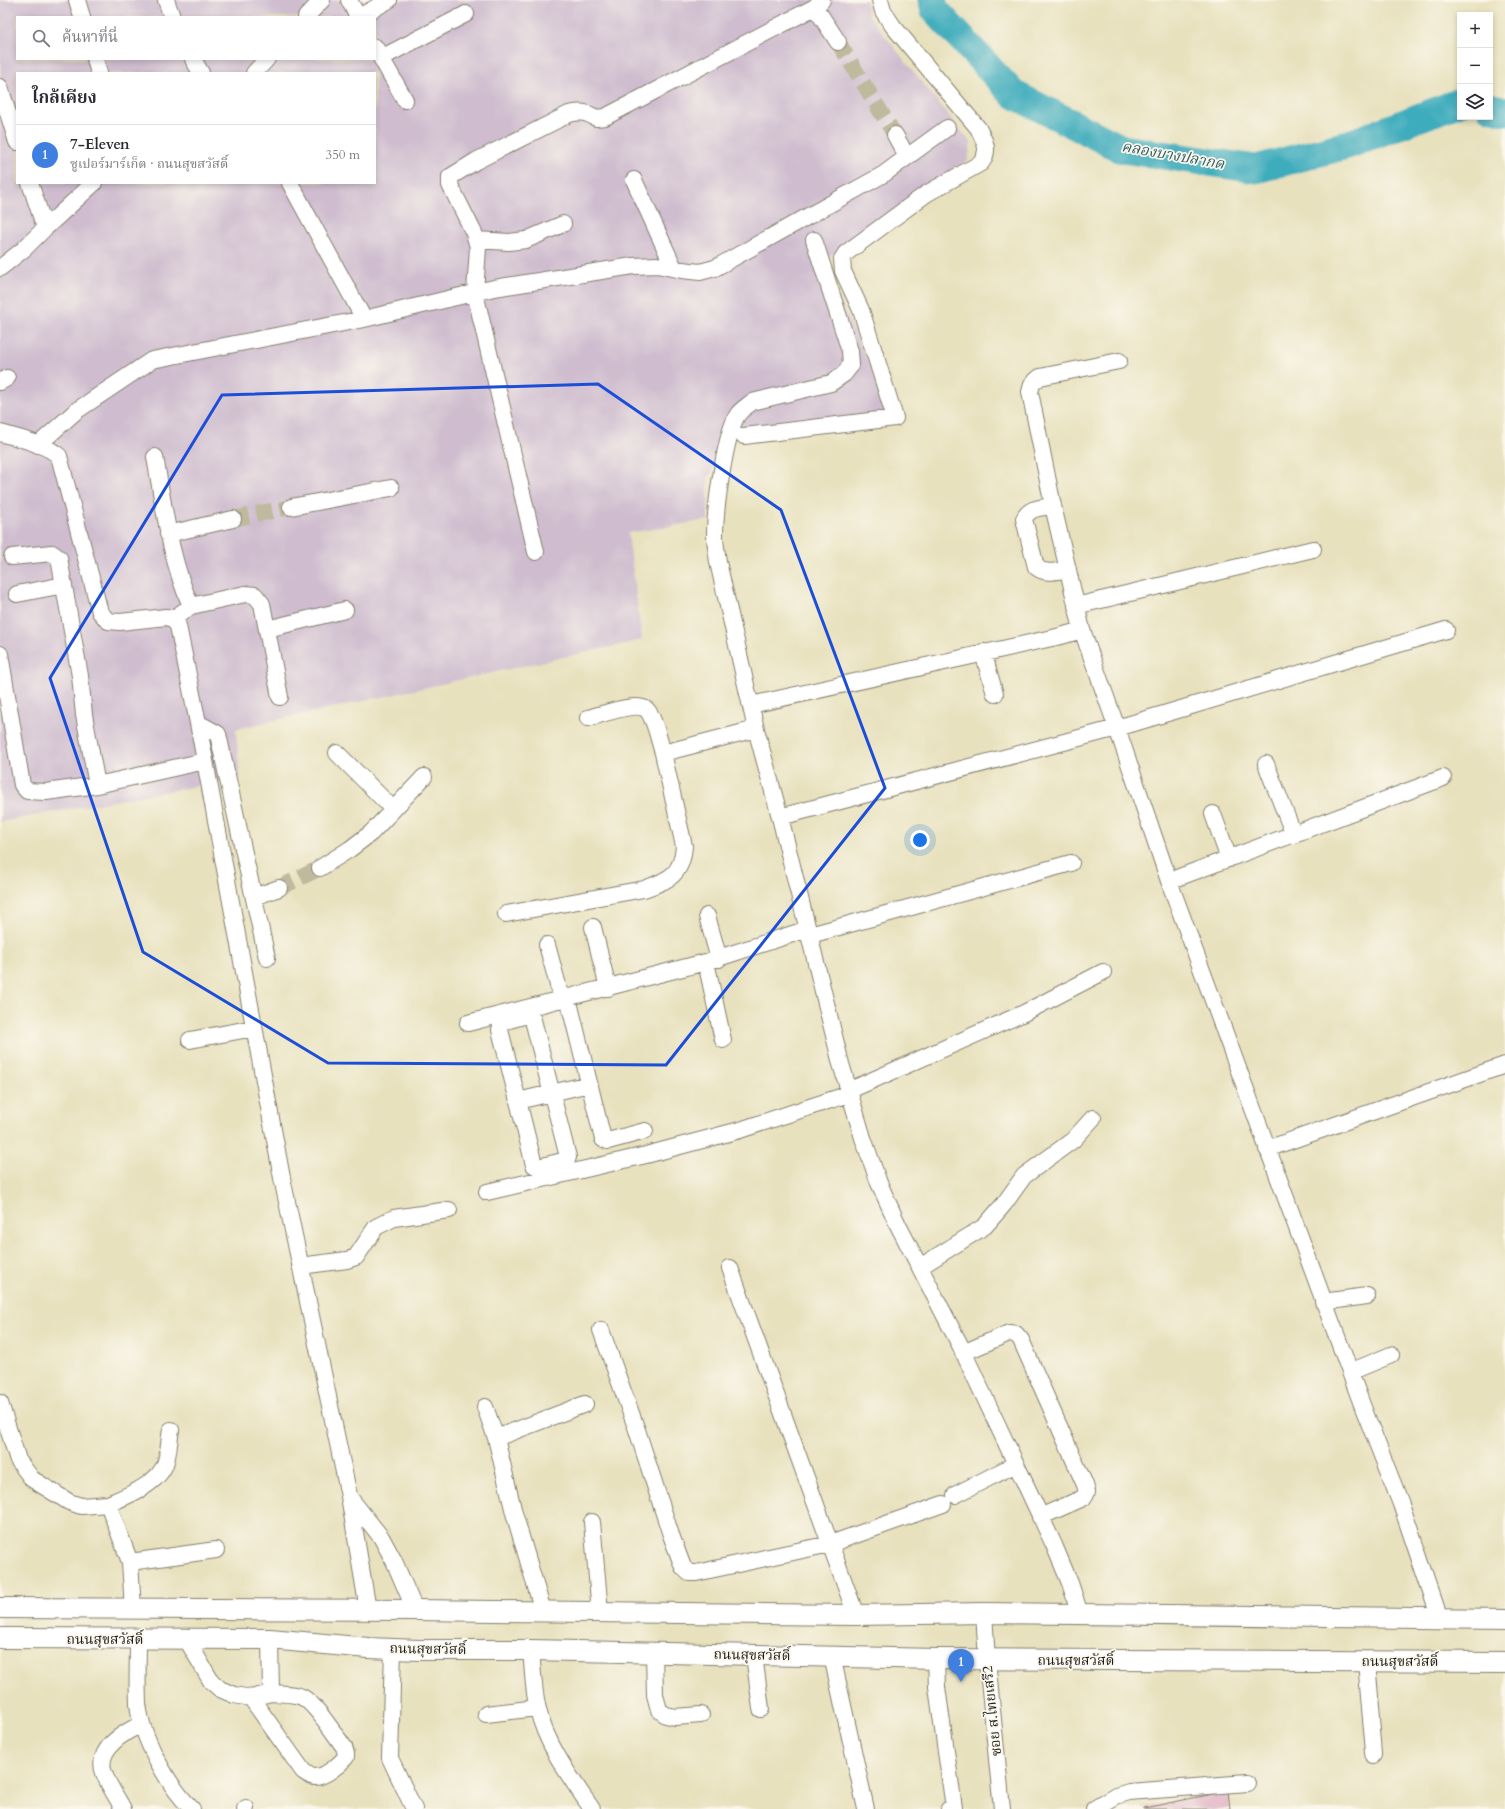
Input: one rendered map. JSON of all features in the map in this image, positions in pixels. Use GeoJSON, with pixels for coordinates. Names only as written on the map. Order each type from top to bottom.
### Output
{"type":"FeatureCollection","features":[{"type":"Feature","properties":{"kind":"main road"},"geometry":{"type":"LineString","coordinates":[[0,1608],[543,1611],[856,1615],[984,1613],[1505,1619]]}},
{"type":"Feature","properties":{"kind":"main road","name":"ถนนสุขสวัสดิ์"},"geometry":{"type":"LineString","coordinates":[[0,1638],[187,1640],[270,1639],[419,1650],[654,1652],[936,1660],[1505,1662]]}},
{"type":"Feature","properties":{"kind":"street"},"geometry":{"type":"LineString","coordinates":[[77,0],[82,16]]}},
{"type":"Feature","properties":{"kind":"street"},"geometry":{"type":"LineString","coordinates":[[166,0],[172,16]]}},
{"type":"Feature","properties":{"kind":"street"},"geometry":{"type":"LineString","coordinates":[[307,16],[322,0]]}},
{"type":"Feature","properties":{"kind":"street"},"geometry":{"type":"LineString","coordinates":[[349,0],[358,16]]}},
{"type":"Feature","properties":{"kind":"street"},"geometry":{"type":"LineString","coordinates":[[361,16],[388,0]]}},
{"type":"Feature","properties":{"kind":"street"},"geometry":{"type":"LineString","coordinates":[[744,436],[895,418],[860,310],[843,271],[842,259],[846,253],[926,194],[981,163],[987,156],[986,145],[978,128],[892,26],[883,11],[880,0]]}},
{"type":"Feature","properties":{"kind":"street"},"geometry":{"type":"LineString","coordinates":[[536,552],[475,293],[478,247],[450,185],[450,178],[456,173],[569,114],[579,112],[587,113],[596,118],[605,117],[818,3],[838,42]]}},
{"type":"Feature","properties":{"kind":"street"},"geometry":{"type":"LineString","coordinates":[[404,100],[378,53],[466,14]]}},
{"type":"Feature","properties":{"kind":"street"},"geometry":{"type":"LineString","coordinates":[[95,60],[99,72]]}},
{"type":"Feature","properties":{"kind":"street"},"geometry":{"type":"LineString","coordinates":[[194,60],[200,72]]}},
{"type":"Feature","properties":{"kind":"street"},"geometry":{"type":"LineString","coordinates":[[255,72],[266,60]]}},
{"type":"Feature","properties":{"kind":"street"},"geometry":{"type":"LineString","coordinates":[[0,87],[16,139]]}},
{"type":"Feature","properties":{"kind":"street"},"geometry":{"type":"LineString","coordinates":[[38,445],[76,411],[152,360],[364,319],[475,293],[633,266],[657,265],[700,272],[715,268],[884,174],[947,128]]}},
{"type":"Feature","properties":{"kind":"street"},"geometry":{"type":"LineString","coordinates":[[895,135],[907,157]]}},
{"type":"Feature","properties":{"kind":"street"},"geometry":{"type":"LineString","coordinates":[[634,180],[674,268]]}},
{"type":"Feature","properties":{"kind":"street"},"geometry":{"type":"LineString","coordinates":[[30,184],[45,228]]}},
{"type":"Feature","properties":{"kind":"street"},"geometry":{"type":"LineString","coordinates":[[0,268],[24,249],[93,184]]}},
{"type":"Feature","properties":{"kind":"street"},"geometry":{"type":"LineString","coordinates":[[291,184],[364,319]]}},
{"type":"Feature","properties":{"kind":"street"},"geometry":{"type":"LineString","coordinates":[[476,240],[509,242],[526,240],[563,224]]}},
{"type":"Feature","properties":{"kind":"street"},"geometry":{"type":"LineString","coordinates":[[814,240],[850,351],[851,365],[844,374],[831,383],[752,402],[743,408],[737,415],[727,442],[717,513],[715,536],[718,562],[756,729],[780,817],[849,1092],[863,1138],[879,1183],[898,1225],[963,1353],[1016,1464],[1070,1583],[1080,1614]]}},
{"type":"Feature","properties":{"kind":"street"},"geometry":{"type":"LineString","coordinates":[[1119,361],[1040,377],[1032,384],[1030,392],[1053,506],[1082,630],[1118,728],[1169,881],[1267,1149],[1306,1250],[1323,1302],[1401,1504],[1440,1619]]}},
{"type":"Feature","properties":{"kind":"street"},"geometry":{"type":"LineString","coordinates":[[0,433],[38,445],[54,452],[61,462],[100,612],[108,621],[120,622],[166,617],[173,619],[178,626],[198,723],[282,1178],[349,1496],[368,1610]]}},
{"type":"Feature","properties":{"kind":"street"},"geometry":{"type":"LineString","coordinates":[[155,457],[168,534],[184,590],[191,606]]}},
{"type":"Feature","properties":{"kind":"street"},"geometry":{"type":"LineString","coordinates":[[291,507],[391,488]]}},
{"type":"Feature","properties":{"kind":"street"},"geometry":{"type":"LineString","coordinates":[[1053,506],[1031,510],[1027,512],[1024,519],[1036,567],[1040,571],[1047,573],[1068,569]]}},
{"type":"Feature","properties":{"kind":"street"},"geometry":{"type":"LineString","coordinates":[[168,534],[233,519]]}},
{"type":"Feature","properties":{"kind":"street"},"geometry":{"type":"LineString","coordinates":[[1076,606],[1314,549]]}},
{"type":"Feature","properties":{"kind":"street"},"geometry":{"type":"LineString","coordinates":[[12,557],[52,554],[59,558],[80,676],[84,715],[97,785]]}},
{"type":"Feature","properties":{"kind":"street"},"geometry":{"type":"LineString","coordinates":[[17,594],[64,585]]}},
{"type":"Feature","properties":{"kind":"street"},"geometry":{"type":"LineString","coordinates":[[173,619],[191,606],[244,594],[255,595],[262,604],[280,697]]}},
{"type":"Feature","properties":{"kind":"street"},"geometry":{"type":"LineString","coordinates":[[267,629],[345,610]]}},
{"type":"Feature","properties":{"kind":"street"},"geometry":{"type":"LineString","coordinates":[[751,705],[1082,630]]}},
{"type":"Feature","properties":{"kind":"street"},"geometry":{"type":"LineString","coordinates":[[780,817],[1118,728],[1446,630]]}},
{"type":"Feature","properties":{"kind":"street"},"geometry":{"type":"LineString","coordinates":[[983,652],[996,694]]}},
{"type":"Feature","properties":{"kind":"street"},"geometry":{"type":"LineString","coordinates":[[0,654],[22,785],[27,791],[34,793],[97,785],[205,761]]}},
{"type":"Feature","properties":{"kind":"street"},"geometry":{"type":"LineString","coordinates":[[506,914],[644,889],[661,883],[672,876],[683,860],[684,846],[663,753],[651,716],[647,710],[640,706],[631,707],[588,718]]}},
{"type":"Feature","properties":{"kind":"street"},"geometry":{"type":"LineString","coordinates":[[198,723],[218,734],[267,958]]}},
{"type":"Feature","properties":{"kind":"street"},"geometry":{"type":"LineString","coordinates":[[663,753],[756,729]]}},
{"type":"Feature","properties":{"kind":"street"},"geometry":{"type":"LineString","coordinates":[[336,753],[393,809]]}},
{"type":"Feature","properties":{"kind":"street"},"geometry":{"type":"LineString","coordinates":[[1266,764],[1294,835]]}},
{"type":"Feature","properties":{"kind":"street"},"geometry":{"type":"LineString","coordinates":[[320,868],[350,849],[371,833],[424,777]]}},
{"type":"Feature","properties":{"kind":"street"},"geometry":{"type":"LineString","coordinates":[[1169,881],[1443,778]]}},
{"type":"Feature","properties":{"kind":"street"},"geometry":{"type":"LineString","coordinates":[[1213,814],[1229,859]]}},
{"type":"Feature","properties":{"kind":"street"},"geometry":{"type":"LineString","coordinates":[[468,1023],[712,961],[809,932],[1071,863]]}},
{"type":"Feature","properties":{"kind":"street"},"geometry":{"type":"LineString","coordinates":[[226,878],[248,874]]}},
{"type":"Feature","properties":{"kind":"street"},"geometry":{"type":"LineString","coordinates":[[254,897],[279,888]]}},
{"type":"Feature","properties":{"kind":"street"},"geometry":{"type":"LineString","coordinates":[[707,916],[723,1040]]}},
{"type":"Feature","properties":{"kind":"street"},"geometry":{"type":"LineString","coordinates":[[593,927],[608,988]]}},
{"type":"Feature","properties":{"kind":"street"},"geometry":{"type":"LineString","coordinates":[[547,944],[565,999],[603,1139],[608,1140],[645,1131]]}},
{"type":"Feature","properties":{"kind":"street"},"geometry":{"type":"LineString","coordinates":[[487,1192],[646,1155],[733,1132],[849,1092],[1024,1013],[1103,972]]}},
{"type":"Feature","properties":{"kind":"street"},"geometry":{"type":"LineString","coordinates":[[527,1015],[533,1020],[568,1157],[567,1160],[538,1167],[534,1165],[518,1101],[500,1025],[502,1022],[527,1015]]}},
{"type":"Feature","properties":{"kind":"street"},"geometry":{"type":"LineString","coordinates":[[190,1040],[254,1028]]}},
{"type":"Feature","properties":{"kind":"street"},"geometry":{"type":"LineString","coordinates":[[1267,1149],[1505,1065]]}},
{"type":"Feature","properties":{"kind":"street"},"geometry":{"type":"LineString","coordinates":[[518,1101],[589,1084]]}},
{"type":"Feature","properties":{"kind":"street"},"geometry":{"type":"LineString","coordinates":[[920,1267],[985,1226],[1004,1204],[1024,1176],[1074,1140],[1093,1118]]}},
{"type":"Feature","properties":{"kind":"street"},"geometry":{"type":"LineString","coordinates":[[300,1266],[347,1260],[356,1257],[376,1227],[394,1218],[449,1210]]}},
{"type":"Feature","properties":{"kind":"street"},"geometry":{"type":"LineString","coordinates":[[730,1268],[856,1615]]}},
{"type":"Feature","properties":{"kind":"street"},"geometry":{"type":"LineString","coordinates":[[1323,1302],[1367,1296]]}},
{"type":"Feature","properties":{"kind":"street"},"geometry":{"type":"LineString","coordinates":[[601,1330],[637,1430],[671,1535],[684,1568],[689,1573],[696,1573],[830,1544],[949,1500],[1016,1464]]}},
{"type":"Feature","properties":{"kind":"street"},"geometry":{"type":"LineString","coordinates":[[963,1353],[1009,1333],[1016,1334],[1021,1340],[1086,1485],[1086,1492],[1083,1498],[1040,1517]]}},
{"type":"Feature","properties":{"kind":"street"},"geometry":{"type":"LineString","coordinates":[[1350,1372],[1391,1355]]}},
{"type":"Feature","properties":{"kind":"street"},"geometry":{"type":"LineString","coordinates":[[0,1403],[18,1460],[32,1479],[69,1502],[81,1506],[108,1504],[139,1490],[157,1476],[166,1463],[171,1430]]}},
{"type":"Feature","properties":{"kind":"street"},"geometry":{"type":"LineString","coordinates":[[496,1438],[585,1404]]}},
{"type":"Feature","properties":{"kind":"street"},"geometry":{"type":"LineString","coordinates":[[486,1407],[496,1438],[514,1513],[543,1611]]}},
{"type":"Feature","properties":{"kind":"street"},"geometry":{"type":"LineString","coordinates":[[349,1496],[381,1537],[394,1561],[415,1610]]}},
{"type":"Feature","properties":{"kind":"street"},"geometry":{"type":"LineString","coordinates":[[108,1504],[130,1562],[133,1609]]}},
{"type":"Feature","properties":{"kind":"street"},"geometry":{"type":"LineString","coordinates":[[592,1522],[600,1612]]}},
{"type":"Feature","properties":{"kind":"street"},"geometry":{"type":"LineString","coordinates":[[130,1562],[216,1550]]}},
{"type":"Feature","properties":{"kind":"street","name":"ซอย ส.ไทยเสรี2"},"geometry":{"type":"LineString","coordinates":[[984,1613],[987,1660],[1002,1809]]}},
{"type":"Feature","properties":{"kind":"street"},"geometry":{"type":"LineString","coordinates":[[138,1639],[138,1704],[142,1724],[160,1767],[173,1787],[192,1809]]}},
{"type":"Feature","properties":{"kind":"street"},"geometry":{"type":"LineString","coordinates":[[270,1639],[271,1693]]}},
{"type":"Feature","properties":{"kind":"street"},"geometry":{"type":"LineString","coordinates":[[187,1640],[211,1681],[220,1689],[234,1695],[251,1698],[271,1693],[293,1695],[302,1697],[310,1702],[344,1747],[346,1758],[322,1776],[315,1777],[303,1771],[251,1698]]}},
{"type":"Feature","properties":{"kind":"street"},"geometry":{"type":"LineString","coordinates":[[392,1649],[390,1758],[414,1809]]}},
{"type":"Feature","properties":{"kind":"street"},"geometry":{"type":"LineString","coordinates":[[531,1650],[537,1708],[544,1731],[575,1785],[592,1809]]}},
{"type":"Feature","properties":{"kind":"street"},"geometry":{"type":"LineString","coordinates":[[654,1652],[655,1695],[659,1710],[666,1715],[675,1718],[701,1715]]}},
{"type":"Feature","properties":{"kind":"street"},"geometry":{"type":"LineString","coordinates":[[754,1655],[761,1709]]}},
{"type":"Feature","properties":{"kind":"street"},"geometry":{"type":"LineString","coordinates":[[832,1656],[866,1809]]}},
{"type":"Feature","properties":{"kind":"street"},"geometry":{"type":"LineString","coordinates":[[936,1660],[937,1687],[953,1809]]}},
{"type":"Feature","properties":{"kind":"street"},"geometry":{"type":"LineString","coordinates":[[1366,1661],[1374,1754]]}},
{"type":"Feature","properties":{"kind":"street"},"geometry":{"type":"LineString","coordinates":[[486,1714],[537,1708]]}},
{"type":"Feature","properties":{"kind":"street"},"geometry":{"type":"LineString","coordinates":[[123,1809],[103,1772],[103,1760],[112,1742],[127,1731],[142,1724]]}},
{"type":"Feature","properties":{"kind":"street"},"geometry":{"type":"LineString","coordinates":[[1094,1809],[1116,1796],[1129,1792],[1247,1783]]}},
{"type":"Feature","properties":{"kind":"highlighted area"},"geometry":{"type":"Polygon","coordinates":[[[598,384],[781,510],[885,788],[666,1065],[328,1063],[143,952],[50,678],[222,395],[598,384]]]}},
{"type":"Feature","properties":{"kind":"shaded area"},"geometry":{"type":"Polygon","coordinates":[[[0,0],[866,0],[869,16],[971,143],[968,161],[955,168],[821,262],[894,415],[731,434],[708,478],[708,520],[628,533],[642,640],[236,729],[240,778],[0,822],[0,0]]]}},
{"type":"Feature","properties":{"kind":"building"},"geometry":{"type":"Polygon","coordinates":[[[1228,1791],[1230,1809],[1144,1809],[1144,1808],[1228,1791]]]}},
{"type":"Feature","properties":{"kind":"waterway","name":"คลองบางปลากด"},"geometry":{"type":"LineString","coordinates":[[932,0],[935,10],[1013,94],[1122,149],[1256,169],[1347,145],[1457,103]]}},
{"type":"Feature","properties":{"kind":"waterway","name":"คลองบางปลากด"},"geometry":{"type":"LineString","coordinates":[[1493,108],[1505,111]]}},
{"type":"Feature","properties":{"kind":"tunnel"},"geometry":{"type":"LineString","coordinates":[[838,42],[895,135]]}},
{"type":"Feature","properties":{"kind":"tunnel"},"geometry":{"type":"LineString","coordinates":[[233,519],[291,507]]}},
{"type":"Feature","properties":{"kind":"tunnel"},"geometry":{"type":"LineString","coordinates":[[279,888],[320,868]]}},
{"type":"Feature","properties":{"kind":"place","name":"7-Eleven"},"geometry":{"type":"Point","coordinates":[961,1682]}}]}
